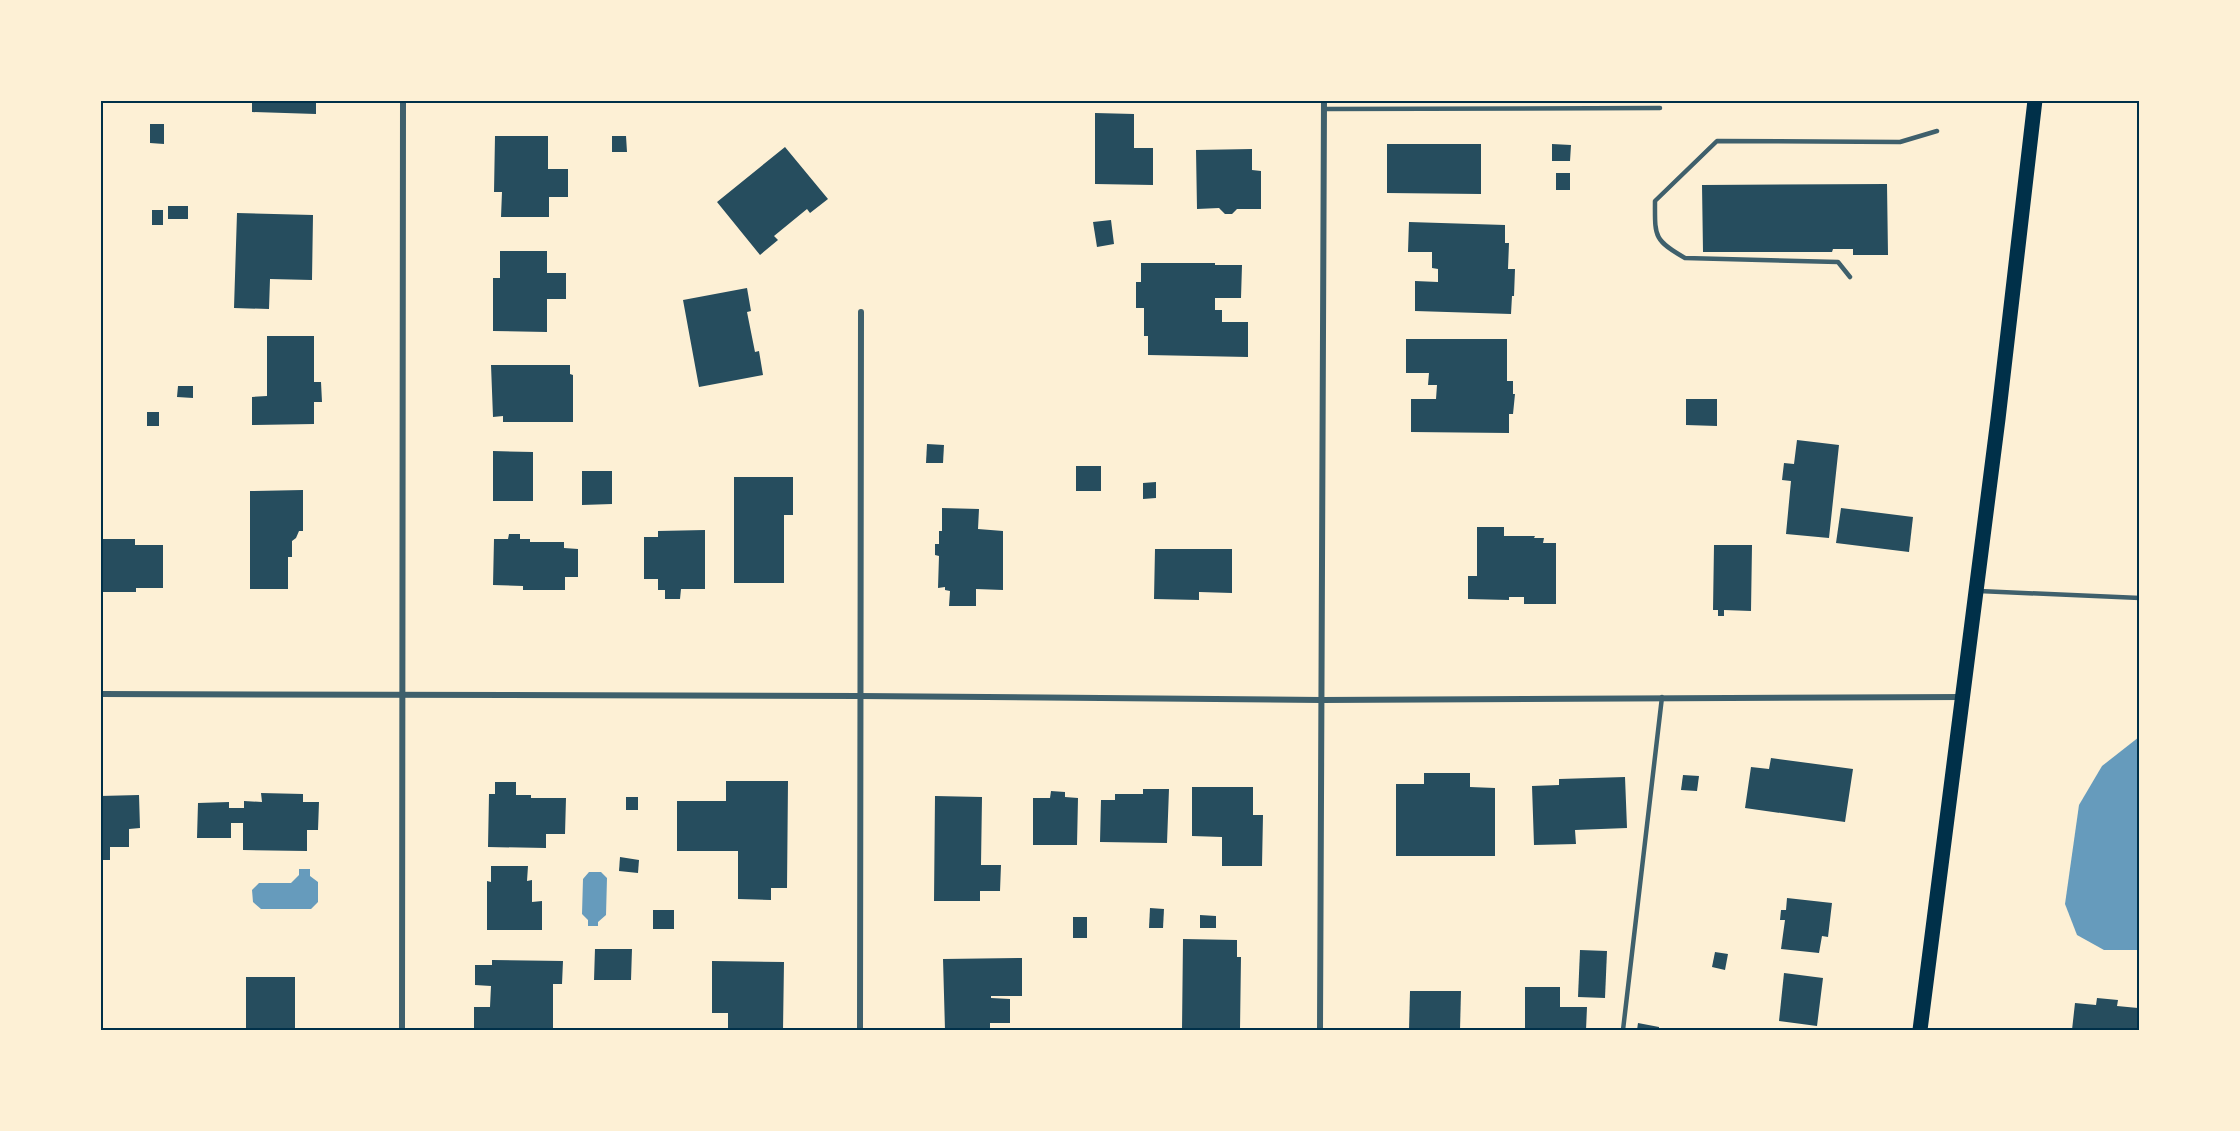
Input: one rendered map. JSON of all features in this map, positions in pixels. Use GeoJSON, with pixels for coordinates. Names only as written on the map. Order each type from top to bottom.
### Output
{"type":"FeatureCollection","features":[{"type":"Feature","properties":{"kind":"main road"},"geometry":{"type":"LineString","coordinates":[[1920,1030],[2036,100]]}},
{"type":"Feature","properties":{"kind":"street"},"geometry":{"type":"LineString","coordinates":[[402,1030],[403,100]]}},
{"type":"Feature","properties":{"kind":"street"},"geometry":{"type":"LineString","coordinates":[[1320,1030],[1324,100]]}},
{"type":"Feature","properties":{"kind":"street"},"geometry":{"type":"LineString","coordinates":[[860,1030],[861,312]]}},
{"type":"Feature","properties":{"kind":"street"},"geometry":{"type":"LineString","coordinates":[[100,694],[1321,700],[1963,697]]}},
{"type":"Feature","properties":{"kind":"lane"},"geometry":{"type":"LineString","coordinates":[[1324,109],[1660,108]]}},
{"type":"Feature","properties":{"kind":"lane"},"geometry":{"type":"LineString","coordinates":[[1850,277],[1838,262],[1685,258],[1664,246],[1655,231],[1655,201],[1717,141],[1900,142],[1937,131]]}},
{"type":"Feature","properties":{"kind":"lane"},"geometry":{"type":"LineString","coordinates":[[1976,590],[2139,598]]}},
{"type":"Feature","properties":{"kind":"lane"},"geometry":{"type":"LineString","coordinates":[[1623,1030],[1662,697]]}},
{"type":"Feature","properties":{"kind":"water"},"geometry":{"type":"Polygon","coordinates":[[[2139,737],[2139,950],[2104,950],[2077,935],[2065,904],[2079,805],[2102,766],[2139,737]]]}},
{"type":"Feature","properties":{"kind":"water"},"geometry":{"type":"Polygon","coordinates":[[[299,869],[310,869],[310,876],[318,882],[318,902],[311,909],[261,909],[253,902],[252,890],[259,883],[291,883],[299,875],[299,869]]]}},
{"type":"Feature","properties":{"kind":"water"},"geometry":{"type":"Polygon","coordinates":[[[589,872],[601,872],[607,878],[606,915],[598,922],[598,926],[588,926],[588,920],[582,914],[583,879],[589,872]]]}},
{"type":"Feature","properties":{"kind":"building"},"geometry":{"type":"Polygon","coordinates":[[[252,100],[316,100],[316,114],[252,112],[252,100]]]}},
{"type":"Feature","properties":{"kind":"building"},"geometry":{"type":"Polygon","coordinates":[[[1095,113],[1134,114],[1134,148],[1153,148],[1153,185],[1095,184],[1095,113]]]}},
{"type":"Feature","properties":{"kind":"building"},"geometry":{"type":"Polygon","coordinates":[[[150,124],[164,124],[164,144],[150,143],[150,124]]]}},
{"type":"Feature","properties":{"kind":"building"},"geometry":{"type":"Polygon","coordinates":[[[495,136],[548,136],[548,169],[568,169],[568,197],[549,197],[549,217],[501,217],[502,192],[494,192],[495,136]]]}},
{"type":"Feature","properties":{"kind":"building"},"geometry":{"type":"Polygon","coordinates":[[[612,136],[626,136],[627,152],[612,152],[612,136]]]}},
{"type":"Feature","properties":{"kind":"building"},"geometry":{"type":"Polygon","coordinates":[[[1387,144],[1481,144],[1481,194],[1387,193],[1387,144]]]}},
{"type":"Feature","properties":{"kind":"building"},"geometry":{"type":"Polygon","coordinates":[[[1552,144],[1571,145],[1570,161],[1552,161],[1552,144]]]}},
{"type":"Feature","properties":{"kind":"building"},"geometry":{"type":"Polygon","coordinates":[[[785,147],[828,199],[810,213],[807,209],[774,236],[778,240],[760,255],[717,202],[785,147]]]}},
{"type":"Feature","properties":{"kind":"building"},"geometry":{"type":"Polygon","coordinates":[[[1252,149],[1252,170],[1261,171],[1261,209],[1237,209],[1232,214],[1225,214],[1219,208],[1197,209],[1196,150],[1252,149]]]}},
{"type":"Feature","properties":{"kind":"building"},"geometry":{"type":"Polygon","coordinates":[[[1556,173],[1570,173],[1570,190],[1556,190],[1556,173]]]}},
{"type":"Feature","properties":{"kind":"building"},"geometry":{"type":"Polygon","coordinates":[[[1887,184],[1888,255],[1853,255],[1853,249],[1833,249],[1832,252],[1703,252],[1702,185],[1887,184]]]}},
{"type":"Feature","properties":{"kind":"building"},"geometry":{"type":"Polygon","coordinates":[[[168,206],[188,206],[188,219],[168,219],[168,206]]]}},
{"type":"Feature","properties":{"kind":"building"},"geometry":{"type":"Polygon","coordinates":[[[152,210],[163,210],[163,225],[152,225],[152,210]]]}},
{"type":"Feature","properties":{"kind":"building"},"geometry":{"type":"Polygon","coordinates":[[[237,213],[313,215],[312,280],[270,279],[269,309],[234,308],[237,213]]]}},
{"type":"Feature","properties":{"kind":"building"},"geometry":{"type":"Polygon","coordinates":[[[1111,220],[1114,244],[1097,247],[1093,222],[1111,220]]]}},
{"type":"Feature","properties":{"kind":"building"},"geometry":{"type":"Polygon","coordinates":[[[1409,222],[1505,225],[1505,243],[1509,243],[1508,269],[1515,269],[1511,314],[1415,311],[1415,281],[1438,282],[1438,269],[1432,268],[1432,252],[1408,252],[1409,222]]]}},
{"type":"Feature","properties":{"kind":"building"},"geometry":{"type":"Polygon","coordinates":[[[500,251],[547,251],[547,273],[566,273],[566,299],[547,299],[547,332],[493,331],[493,278],[500,278],[500,251]]]}},
{"type":"Feature","properties":{"kind":"building"},"geometry":{"type":"Polygon","coordinates":[[[1141,263],[1242,265],[1241,298],[1215,298],[1215,310],[1222,310],[1222,322],[1248,322],[1248,357],[1148,355],[1148,336],[1144,336],[1144,308],[1136,308],[1136,282],[1141,282],[1141,263]]]}},
{"type":"Feature","properties":{"kind":"building"},"geometry":{"type":"Polygon","coordinates":[[[747,288],[751,311],[747,312],[755,352],[759,351],[763,375],[699,387],[683,300],[747,288]]]}},
{"type":"Feature","properties":{"kind":"building"},"geometry":{"type":"Polygon","coordinates":[[[267,336],[314,336],[314,382],[321,382],[322,402],[314,402],[314,424],[252,425],[252,397],[267,396],[267,336]]]}},
{"type":"Feature","properties":{"kind":"building"},"geometry":{"type":"Polygon","coordinates":[[[1406,339],[1507,339],[1507,381],[1513,381],[1513,394],[1515,394],[1513,414],[1509,414],[1509,433],[1411,432],[1411,399],[1436,399],[1437,385],[1428,385],[1429,373],[1406,373],[1406,339]]]}},
{"type":"Feature","properties":{"kind":"building"},"geometry":{"type":"Polygon","coordinates":[[[491,365],[570,365],[570,374],[573,375],[573,422],[503,422],[503,416],[493,417],[491,365]]]}},
{"type":"Feature","properties":{"kind":"building"},"geometry":{"type":"Polygon","coordinates":[[[178,386],[193,386],[193,398],[177,397],[178,386]]]}},
{"type":"Feature","properties":{"kind":"building"},"geometry":{"type":"Polygon","coordinates":[[[1686,399],[1717,399],[1717,426],[1686,425],[1686,399]]]}},
{"type":"Feature","properties":{"kind":"building"},"geometry":{"type":"Polygon","coordinates":[[[147,412],[159,412],[159,426],[147,426],[147,412]]]}},
{"type":"Feature","properties":{"kind":"building"},"geometry":{"type":"Polygon","coordinates":[[[1797,440],[1839,445],[1829,538],[1786,534],[1791,481],[1782,480],[1784,463],[1794,464],[1797,440]]]}},
{"type":"Feature","properties":{"kind":"building"},"geometry":{"type":"Polygon","coordinates":[[[927,444],[944,445],[943,463],[926,463],[927,444]]]}},
{"type":"Feature","properties":{"kind":"building"},"geometry":{"type":"Polygon","coordinates":[[[493,451],[533,452],[533,501],[493,501],[493,451]]]}},
{"type":"Feature","properties":{"kind":"building"},"geometry":{"type":"Polygon","coordinates":[[[1076,466],[1101,466],[1101,491],[1076,491],[1076,466]]]}},
{"type":"Feature","properties":{"kind":"building"},"geometry":{"type":"Polygon","coordinates":[[[582,471],[612,471],[612,504],[582,505],[582,471]]]}},
{"type":"Feature","properties":{"kind":"building"},"geometry":{"type":"Polygon","coordinates":[[[734,477],[793,477],[793,515],[784,515],[784,583],[734,583],[734,477]]]}},
{"type":"Feature","properties":{"kind":"building"},"geometry":{"type":"Polygon","coordinates":[[[1156,482],[1156,498],[1143,499],[1143,483],[1156,482]]]}},
{"type":"Feature","properties":{"kind":"building"},"geometry":{"type":"Polygon","coordinates":[[[303,490],[303,531],[299,531],[292,541],[292,557],[288,557],[288,589],[250,589],[250,491],[303,490]]]}},
{"type":"Feature","properties":{"kind":"building"},"geometry":{"type":"Polygon","coordinates":[[[942,508],[979,509],[978,529],[1003,531],[1003,590],[976,589],[976,606],[949,606],[950,591],[945,590],[945,587],[938,588],[939,556],[935,555],[935,544],[939,544],[939,531],[942,531],[942,508]]]}},
{"type":"Feature","properties":{"kind":"building"},"geometry":{"type":"Polygon","coordinates":[[[1841,508],[1913,517],[1909,552],[1836,543],[1841,508]]]}},
{"type":"Feature","properties":{"kind":"building"},"geometry":{"type":"Polygon","coordinates":[[[1477,527],[1504,527],[1504,536],[1535,536],[1534,538],[1544,538],[1543,543],[1556,543],[1556,604],[1524,604],[1524,597],[1509,597],[1509,600],[1468,599],[1468,576],[1477,576],[1477,527]]]}},
{"type":"Feature","properties":{"kind":"building"},"geometry":{"type":"Polygon","coordinates":[[[705,530],[705,589],[681,589],[680,599],[665,599],[665,590],[658,590],[658,579],[644,579],[644,537],[658,537],[658,531],[705,530]]]}},
{"type":"Feature","properties":{"kind":"building"},"geometry":{"type":"Polygon","coordinates":[[[509,534],[520,534],[520,539],[530,539],[530,542],[564,542],[564,548],[578,549],[578,577],[565,577],[565,590],[523,590],[523,586],[493,585],[494,539],[508,539],[509,534]]]}},
{"type":"Feature","properties":{"kind":"building"},"geometry":{"type":"Polygon","coordinates":[[[100,539],[135,539],[135,545],[163,545],[163,588],[136,588],[136,592],[100,592],[100,539]]]}},
{"type":"Feature","properties":{"kind":"building"},"geometry":{"type":"Polygon","coordinates":[[[1714,545],[1752,545],[1751,611],[1724,610],[1724,616],[1718,616],[1718,610],[1713,610],[1714,545]]]}},
{"type":"Feature","properties":{"kind":"building"},"geometry":{"type":"Polygon","coordinates":[[[1155,549],[1232,549],[1232,593],[1199,592],[1199,600],[1154,599],[1155,549]]]}},
{"type":"Feature","properties":{"kind":"building"},"geometry":{"type":"Polygon","coordinates":[[[1771,758],[1853,769],[1845,822],[1745,808],[1751,767],[1769,769],[1771,758]]]}},
{"type":"Feature","properties":{"kind":"building"},"geometry":{"type":"Polygon","coordinates":[[[1424,773],[1470,773],[1470,787],[1495,788],[1495,856],[1396,856],[1396,784],[1424,784],[1424,773]]]}},
{"type":"Feature","properties":{"kind":"building"},"geometry":{"type":"Polygon","coordinates":[[[1683,775],[1699,776],[1697,791],[1681,790],[1683,775]]]}},
{"type":"Feature","properties":{"kind":"building"},"geometry":{"type":"Polygon","coordinates":[[[1625,777],[1627,828],[1575,830],[1576,844],[1534,845],[1532,786],[1559,785],[1559,779],[1625,777]]]}},
{"type":"Feature","properties":{"kind":"building"},"geometry":{"type":"Polygon","coordinates":[[[726,781],[788,781],[787,888],[771,888],[771,900],[738,899],[738,851],[677,851],[677,801],[726,801],[726,781]]]}},
{"type":"Feature","properties":{"kind":"building"},"geometry":{"type":"Polygon","coordinates":[[[495,782],[516,782],[516,795],[531,795],[531,798],[566,798],[565,834],[546,834],[546,848],[488,847],[489,794],[495,794],[495,782]]]}},
{"type":"Feature","properties":{"kind":"building"},"geometry":{"type":"Polygon","coordinates":[[[1192,787],[1253,787],[1253,815],[1263,815],[1262,866],[1222,866],[1222,837],[1192,836],[1192,787]]]}},
{"type":"Feature","properties":{"kind":"building"},"geometry":{"type":"Polygon","coordinates":[[[1143,789],[1169,789],[1167,843],[1100,842],[1101,800],[1115,800],[1115,794],[1143,794],[1143,789]]]}},
{"type":"Feature","properties":{"kind":"building"},"geometry":{"type":"Polygon","coordinates":[[[1051,791],[1065,792],[1065,797],[1078,798],[1077,845],[1033,845],[1033,798],[1050,798],[1051,791]]]}},
{"type":"Feature","properties":{"kind":"building"},"geometry":{"type":"Polygon","coordinates":[[[261,793],[303,794],[303,802],[319,802],[318,830],[307,830],[307,851],[243,850],[243,823],[231,823],[231,838],[197,838],[198,803],[229,802],[229,808],[244,808],[244,801],[262,802],[261,793]]]}},
{"type":"Feature","properties":{"kind":"building"},"geometry":{"type":"Polygon","coordinates":[[[139,795],[140,828],[129,829],[129,847],[110,847],[110,860],[100,860],[100,796],[139,795]]]}},
{"type":"Feature","properties":{"kind":"building"},"geometry":{"type":"Polygon","coordinates":[[[935,796],[982,797],[981,865],[1001,865],[1000,891],[980,891],[980,901],[934,901],[935,796]]]}},
{"type":"Feature","properties":{"kind":"building"},"geometry":{"type":"Polygon","coordinates":[[[626,797],[638,797],[638,810],[626,810],[626,797]]]}},
{"type":"Feature","properties":{"kind":"building"},"geometry":{"type":"Polygon","coordinates":[[[620,857],[639,860],[638,873],[619,871],[620,857]]]}},
{"type":"Feature","properties":{"kind":"building"},"geometry":{"type":"Polygon","coordinates":[[[491,866],[528,866],[527,881],[532,880],[532,902],[542,901],[542,930],[487,930],[487,881],[491,882],[491,866]]]}},
{"type":"Feature","properties":{"kind":"building"},"geometry":{"type":"Polygon","coordinates":[[[1787,898],[1832,903],[1828,937],[1822,936],[1819,953],[1781,949],[1785,920],[1780,920],[1781,910],[1786,910],[1787,898]]]}},
{"type":"Feature","properties":{"kind":"building"},"geometry":{"type":"Polygon","coordinates":[[[1150,908],[1164,909],[1163,928],[1149,928],[1150,908]]]}},
{"type":"Feature","properties":{"kind":"building"},"geometry":{"type":"Polygon","coordinates":[[[653,910],[674,910],[674,929],[653,929],[653,910]]]}},
{"type":"Feature","properties":{"kind":"building"},"geometry":{"type":"Polygon","coordinates":[[[1200,915],[1216,916],[1216,928],[1200,928],[1200,915]]]}},
{"type":"Feature","properties":{"kind":"building"},"geometry":{"type":"Polygon","coordinates":[[[1073,917],[1087,917],[1087,938],[1073,938],[1073,917]]]}},
{"type":"Feature","properties":{"kind":"building"},"geometry":{"type":"Polygon","coordinates":[[[1183,939],[1237,940],[1237,957],[1241,957],[1240,1030],[1182,1030],[1183,939]]]}},
{"type":"Feature","properties":{"kind":"building"},"geometry":{"type":"Polygon","coordinates":[[[595,949],[632,949],[631,980],[594,980],[595,949]]]}},
{"type":"Feature","properties":{"kind":"building"},"geometry":{"type":"Polygon","coordinates":[[[1580,950],[1607,951],[1605,998],[1578,997],[1580,950]]]}},
{"type":"Feature","properties":{"kind":"building"},"geometry":{"type":"Polygon","coordinates":[[[1715,952],[1728,954],[1725,970],[1712,967],[1715,952]]]}},
{"type":"Feature","properties":{"kind":"building"},"geometry":{"type":"Polygon","coordinates":[[[1022,958],[1022,996],[991,996],[991,998],[1010,999],[1010,1023],[990,1023],[990,1030],[945,1030],[943,959],[1022,958]]]}},
{"type":"Feature","properties":{"kind":"building"},"geometry":{"type":"Polygon","coordinates":[[[492,960],[563,961],[562,984],[553,984],[553,1030],[474,1030],[474,1007],[490,1007],[491,986],[475,985],[475,965],[492,965],[492,960]]]}},
{"type":"Feature","properties":{"kind":"building"},"geometry":{"type":"Polygon","coordinates":[[[712,961],[784,962],[783,1030],[728,1030],[728,1013],[712,1013],[712,961]]]}},
{"type":"Feature","properties":{"kind":"building"},"geometry":{"type":"Polygon","coordinates":[[[1784,973],[1823,978],[1817,1026],[1779,1021],[1784,973]]]}},
{"type":"Feature","properties":{"kind":"building"},"geometry":{"type":"Polygon","coordinates":[[[246,977],[295,977],[295,1030],[246,1030],[246,977]]]}},
{"type":"Feature","properties":{"kind":"building"},"geometry":{"type":"Polygon","coordinates":[[[1525,987],[1560,987],[1560,1007],[1587,1007],[1586,1030],[1525,1030],[1525,987]]]}},
{"type":"Feature","properties":{"kind":"building"},"geometry":{"type":"Polygon","coordinates":[[[1410,991],[1461,991],[1460,1030],[1409,1030],[1410,991]]]}},
{"type":"Feature","properties":{"kind":"building"},"geometry":{"type":"Polygon","coordinates":[[[2097,998],[2118,1000],[2117,1006],[2138,1008],[2139,1030],[2072,1030],[2075,1003],[2096,1005],[2097,998]]]}},
{"type":"Feature","properties":{"kind":"building"},"geometry":{"type":"Polygon","coordinates":[[[1638,1023],[1659,1027],[1659,1030],[1637,1030],[1638,1023]]]}}]}
